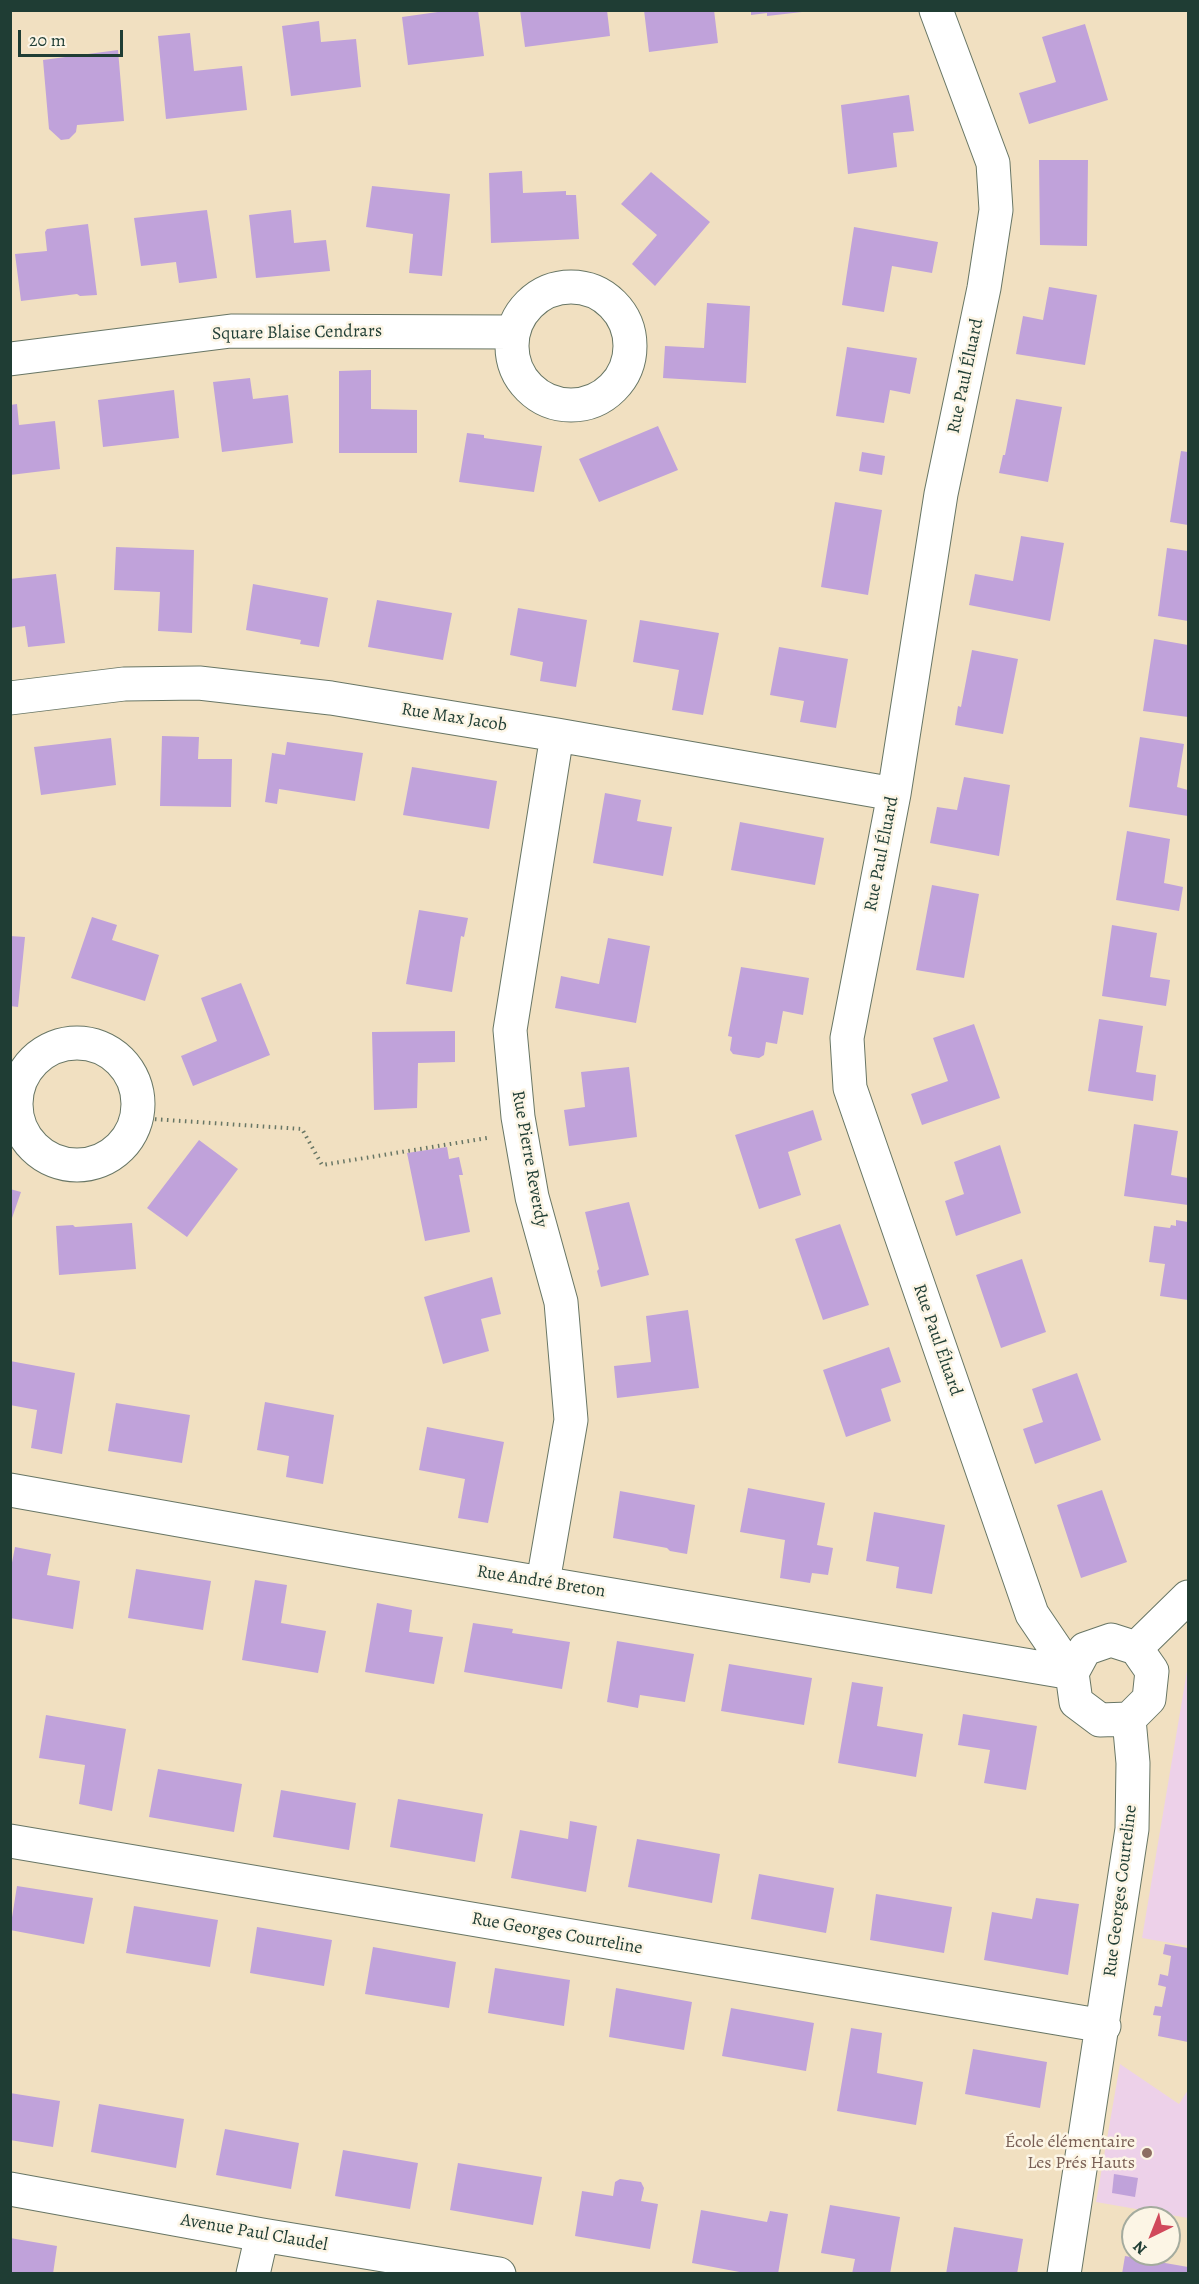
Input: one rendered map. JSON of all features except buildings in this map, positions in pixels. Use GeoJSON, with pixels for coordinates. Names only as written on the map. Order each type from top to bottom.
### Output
{"type":"FeatureCollection","features":[{"type":"Feature","properties":{"kind":"street","name":"Rue Paul Éluard"},"geometry":{"type":"LineString","coordinates":[[936,10],[993,163],[996,210],[984,288],[942,494],[894,794],[847,1038],[850,1088],[1032,1614],[1072,1673]]}},
{"type":"Feature","properties":{"kind":"street","name":"Square Blaise Cendrars"},"geometry":{"type":"LineString","coordinates":[[10,359],[231,331],[513,332]]}},
{"type":"Feature","properties":{"kind":"street","name":"Rue Max Jacob"},"geometry":{"type":"LineString","coordinates":[[10,698],[124,684],[199,683],[331,698],[894,794]]}},
{"type":"Feature","properties":{"kind":"street","name":"Rue Pierre Reverdy"},"geometry":{"type":"LineString","coordinates":[[543,1582],[571,1420],[561,1302],[531,1197],[520,1133],[510,1029],[557,735]]}},
{"type":"Feature","properties":{"kind":"street"},"geometry":{"type":"LineString","coordinates":[[84,1043],[104,1050],[121,1061],[133,1078],[138,1098],[137,1118],[130,1136],[117,1152],[100,1162],[80,1166],[60,1163],[42,1155],[28,1141],[18,1123],[15,1082],[45,1052],[64,1044],[84,1043]]}},
{"type":"Feature","properties":{"kind":"street","name":"Rue André Breton"},"geometry":{"type":"LineString","coordinates":[[10,1490],[359,1552],[1072,1673]]}},
{"type":"Feature","properties":{"kind":"street"},"geometry":{"type":"LineString","coordinates":[[1136,1648],[1188,1597]]}},
{"type":"Feature","properties":{"kind":"street"},"geometry":{"type":"LineString","coordinates":[[1111,1640],[1136,1648],[1152,1671],[1149,1699],[1129,1719],[1100,1720],[1076,1702],[1072,1673],[1085,1650],[1111,1640]]}},
{"type":"Feature","properties":{"kind":"street","name":"Rue Georges Courteline"},"geometry":{"type":"LineString","coordinates":[[1064,2274],[1104,2026],[1132,1829],[1133,1762],[1129,1719]]}},
{"type":"Feature","properties":{"kind":"street","name":"Rue Georges Courteline"},"geometry":{"type":"LineString","coordinates":[[10,1841],[1104,2026]]}},
{"type":"Feature","properties":{"kind":"street","name":"Avenue Paul Claudel"},"geometry":{"type":"LineString","coordinates":[[10,2189],[262,2235],[499,2274]]}},
{"type":"Feature","properties":{"kind":"street"},"geometry":{"type":"LineString","coordinates":[[253,2274],[262,2235]]}},
{"type":"Feature","properties":{"kind":"path"},"geometry":{"type":"LineString","coordinates":[[137,1118],[302,1129],[322,1165],[520,1133]]}},
{"type":"Feature","properties":{"kind":"shaded area"},"geometry":{"type":"Polygon","coordinates":[[[1188,1665],[1188,1946],[1142,1938],[1188,1665]]]}},
{"type":"Feature","properties":{"kind":"shaded area","name":"École élémentaire Les Prés Hauts"},"geometry":{"type":"Polygon","coordinates":[[[1120,2064],[1179,2104],[1188,2090],[1188,2218],[1181,2217],[1181,2206],[1121,2206],[1096,2202],[1120,2064]]]}},
{"type":"Feature","properties":{"kind":"place","name":"École élémentaire Les Prés Hauts"},"geometry":{"type":"Point","coordinates":[1147,2153]}}]}
